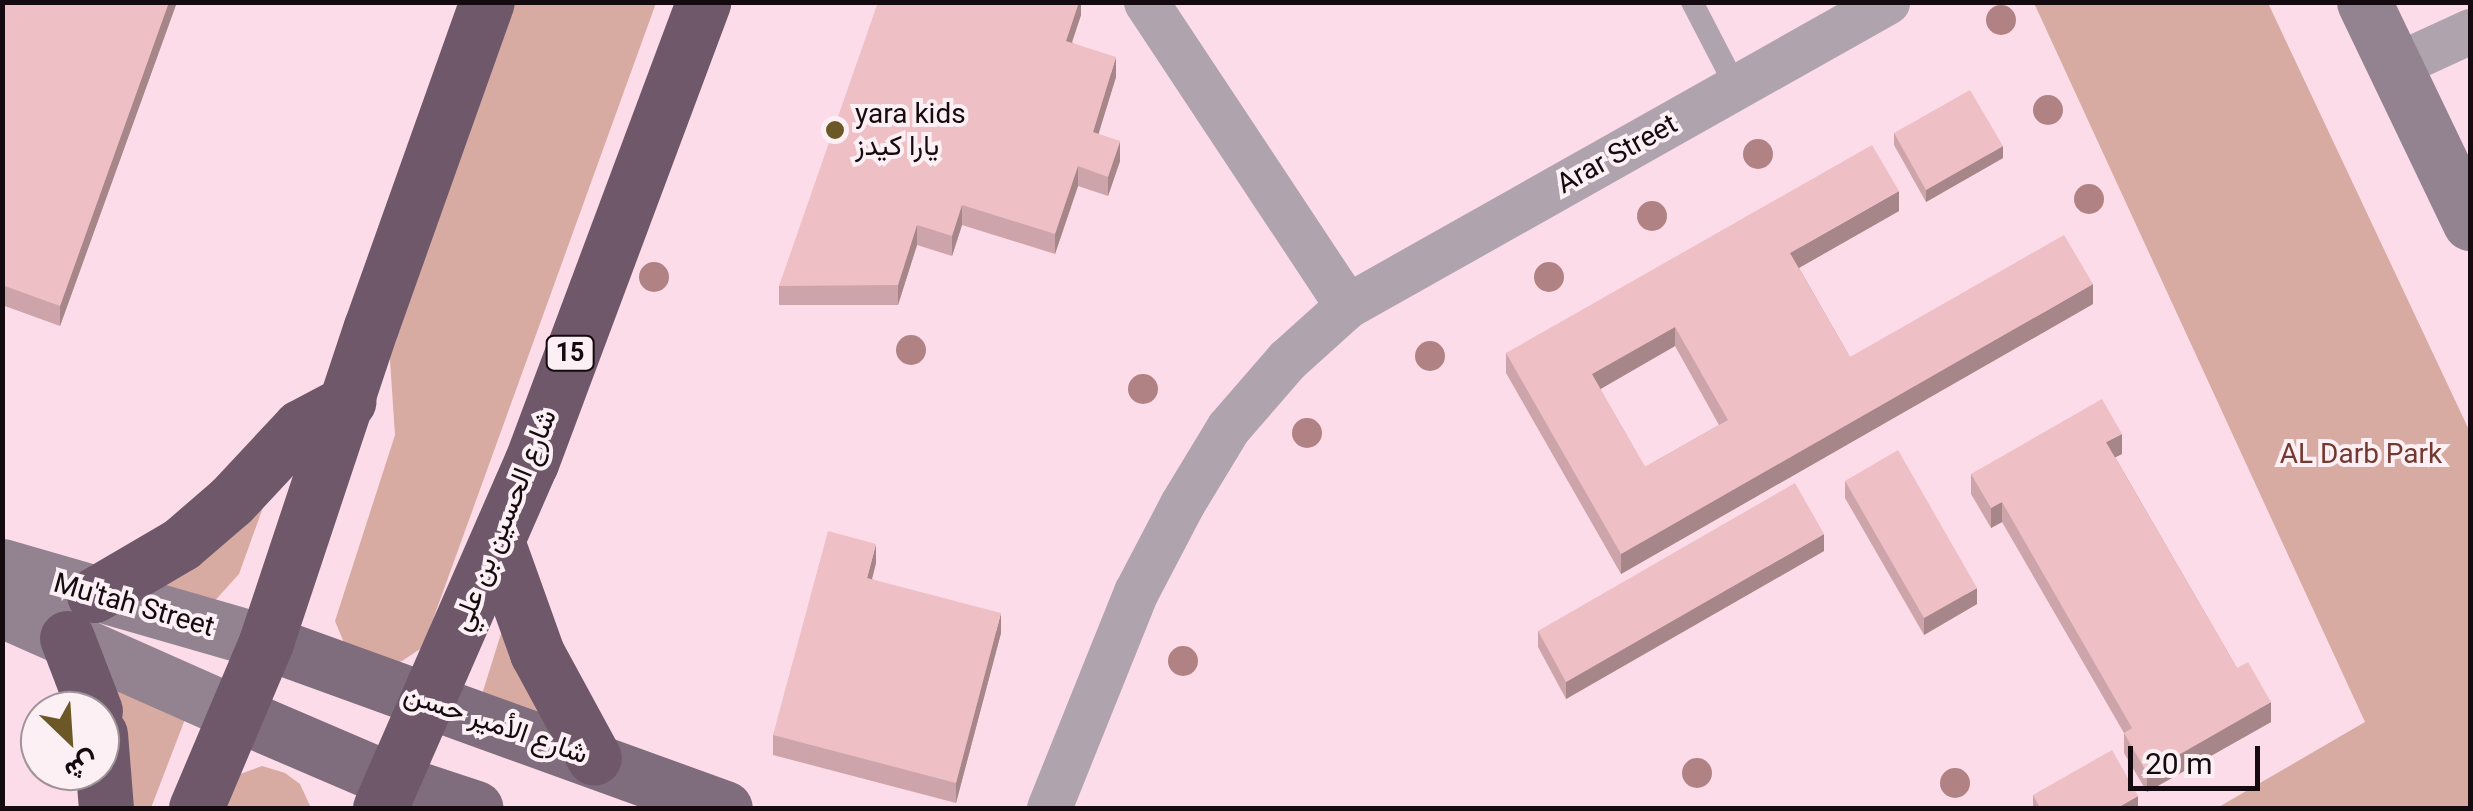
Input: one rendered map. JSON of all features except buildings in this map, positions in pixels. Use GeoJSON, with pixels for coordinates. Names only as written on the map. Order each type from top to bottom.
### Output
{"type":"FeatureCollection","features":[{"type":"Feature","properties":{"kind":"highway"},"geometry":{"type":"LineString","coordinates":[[196,808],[266,642],[487,2]]}},
{"type":"Feature","properties":{"kind":"highway","name":"شارع الحسين بن علي"},"geometry":{"type":"LineString","coordinates":[[386,794],[498,544],[703,2]]}},
{"type":"Feature","properties":{"kind":"highway"},"geometry":{"type":"LineString","coordinates":[[92,691],[80,616],[193,535],[300,427],[349,400]]}},
{"type":"Feature","properties":{"kind":"highway"},"geometry":{"type":"LineString","coordinates":[[498,544],[537,652],[594,758]]}},
{"type":"Feature","properties":{"kind":"main road"},"geometry":{"type":"LineString","coordinates":[[2364,2],[2470,223]]}},
{"type":"Feature","properties":{"kind":"main road","name":"Mu'tah Street"},"geometry":{"type":"LineString","coordinates":[[2,566],[237,714]]}},
{"type":"Feature","properties":{"kind":"main road","name":"Mu'tah Street"},"geometry":{"type":"LineString","coordinates":[[2,610],[80,616],[266,642]]}},
{"type":"Feature","properties":{"kind":"main road","name":"شارع الأمير حسن"},"geometry":{"type":"LineString","coordinates":[[266,642],[725,808]]}},
{"type":"Feature","properties":{"kind":"main road"},"geometry":{"type":"LineString","coordinates":[[237,714],[386,794],[476,808]]}},
{"type":"Feature","properties":{"kind":"street"},"geometry":{"type":"LineString","coordinates":[[1146,2],[1347,306]]}},
{"type":"Feature","properties":{"kind":"street","name":"Arar Street"},"geometry":{"type":"LineString","coordinates":[[1049,808],[1136,592],[1228,428],[1287,360],[1347,306],[1887,2]]}},
{"type":"Feature","properties":{"kind":"street"},"geometry":{"type":"LineString","coordinates":[[2394,66],[2470,30]]}},
{"type":"Feature","properties":{"kind":"lane"},"geometry":{"type":"LineString","coordinates":[[1692,2],[1736,87]]}},
{"type":"Feature","properties":{"kind":"green space"},"geometry":{"type":"Polygon","coordinates":[[[511,3],[656,3],[423,647],[402,661],[376,669],[352,662],[335,621],[395,435],[388,330],[511,3]]]}},
{"type":"Feature","properties":{"kind":"green space","name":"AL Darb Park"},"geometry":{"type":"Polygon","coordinates":[[[2034,3],[2268,3],[2470,432],[2470,808],[2217,808],[2365,722],[2034,3]]]}},
{"type":"Feature","properties":{"kind":"green space"},"geometry":{"type":"Polygon","coordinates":[[[270,488],[239,574],[211,605],[137,589],[270,488]]]}},
{"type":"Feature","properties":{"kind":"green space"},"geometry":{"type":"Polygon","coordinates":[[[504,624],[546,721],[479,704],[504,624]]]}},
{"type":"Feature","properties":{"kind":"green space"},"geometry":{"type":"Polygon","coordinates":[[[104,680],[187,714],[151,808],[126,808],[120,773],[120,691],[106,691],[104,680]]]}},
{"type":"Feature","properties":{"kind":"green space"},"geometry":{"type":"Polygon","coordinates":[[[262,766],[285,773],[300,784],[311,808],[217,808],[235,776],[262,766]]]}},
{"type":"Feature","properties":{"kind":"place","name":"yara kids يارا كيدز"},"geometry":{"type":"Point","coordinates":[835,130]}}]}
